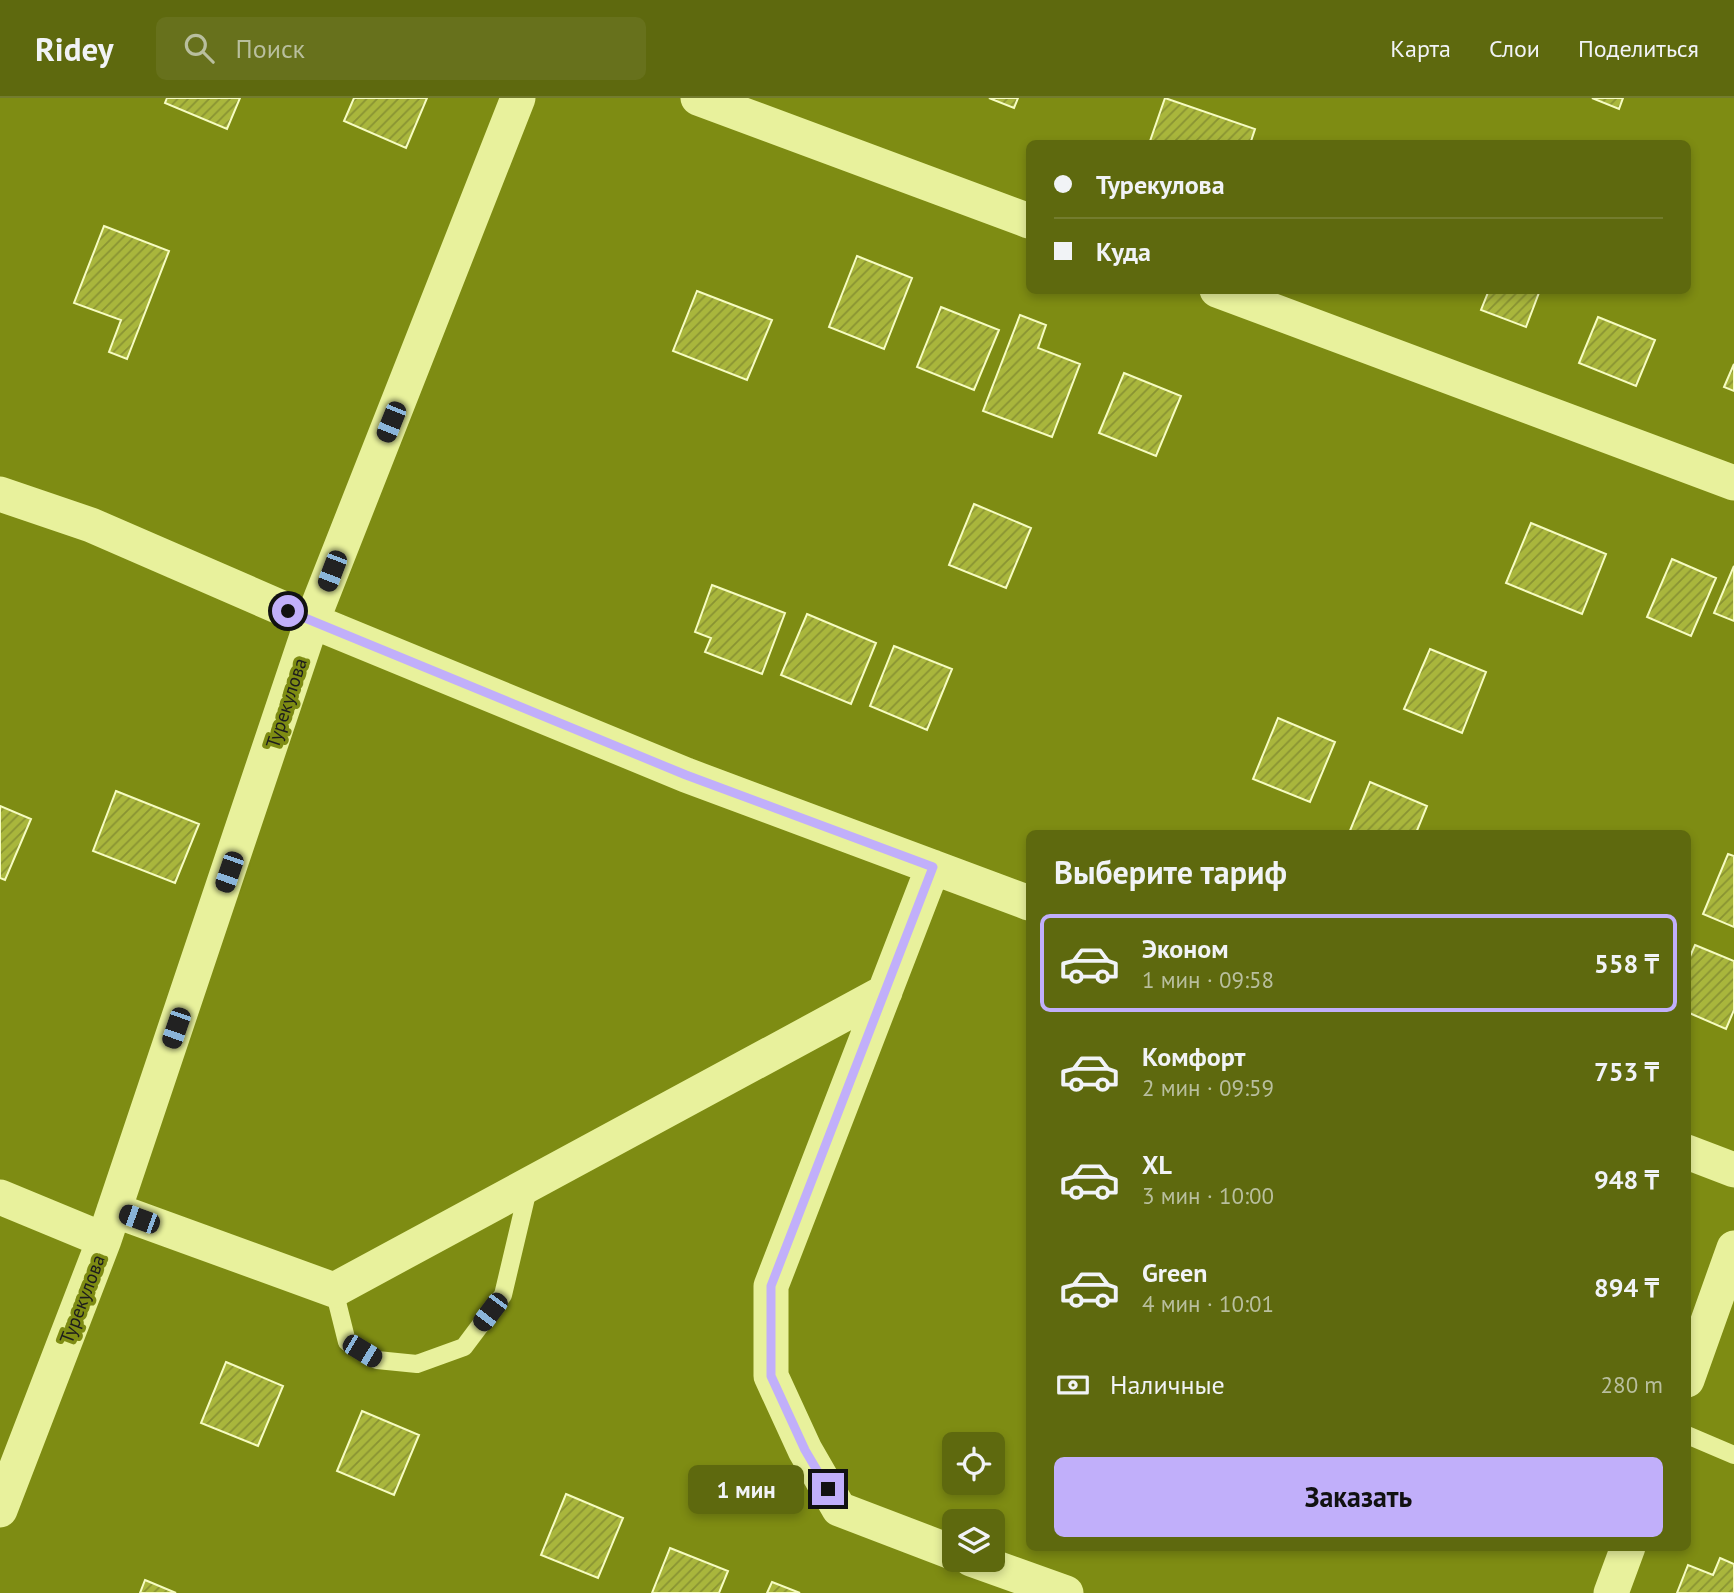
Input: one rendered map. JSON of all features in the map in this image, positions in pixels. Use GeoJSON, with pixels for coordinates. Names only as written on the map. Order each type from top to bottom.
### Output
{"type":"FeatureCollection","features":[{"type":"Feature","properties":{"kind":"street","name":"Турекулова"},"geometry":{"type":"LineString","coordinates":[[0,1510],[109,1225],[312,621],[519,98]]}},
{"type":"Feature","properties":{"kind":"street"},"geometry":{"type":"LineString","coordinates":[[698,98],[1026,220]]}},
{"type":"Feature","properties":{"kind":"street"},"geometry":{"type":"LineString","coordinates":[[1227,294],[1734,482]]}},
{"type":"Feature","properties":{"kind":"street"},"geometry":{"type":"LineString","coordinates":[[0,494],[90,526],[686,775],[1026,902]]}},
{"type":"Feature","properties":{"kind":"street"},"geometry":{"type":"LineString","coordinates":[[933,867],[771,1286],[771,1376],[805,1450],[839,1508],[942,1548]]}},
{"type":"Feature","properties":{"kind":"street"},"geometry":{"type":"LineString","coordinates":[[0,1198],[109,1225],[334,1290],[885,992]]}},
{"type":"Feature","properties":{"kind":"street"},"geometry":{"type":"LineString","coordinates":[[1691,1154],[1734,1170]]}},
{"type":"Feature","properties":{"kind":"street"},"geometry":{"type":"LineString","coordinates":[[1691,1369],[1734,1248]]}},
{"type":"Feature","properties":{"kind":"street"},"geometry":{"type":"LineString","coordinates":[[1611,1593],[1627,1551]]}},
{"type":"Feature","properties":{"kind":"street"},"geometry":{"type":"LineString","coordinates":[[1005,1571],[1066,1593]]}},
{"type":"Feature","properties":{"kind":"lane"},"geometry":{"type":"LineString","coordinates":[[334,1290],[346,1342],[377,1360],[417,1364],[464,1347],[503,1295],[529,1185]]}},
{"type":"Feature","properties":{"kind":"lane"},"geometry":{"type":"LineString","coordinates":[[1691,1437],[1734,1455]]}},
{"type":"Feature","properties":{"kind":"building"},"geometry":{"type":"Polygon","coordinates":[[[167,98],[240,98],[227,129],[165,103],[167,98]]]}},
{"type":"Feature","properties":{"kind":"building"},"geometry":{"type":"Polygon","coordinates":[[[354,98],[427,98],[406,148],[344,121],[354,98]]]}},
{"type":"Feature","properties":{"kind":"building"},"geometry":{"type":"Polygon","coordinates":[[[989,98],[1018,98],[1014,108],[989,98]]]}},
{"type":"Feature","properties":{"kind":"building"},"geometry":{"type":"Polygon","coordinates":[[[1165,98],[1255,129],[1251,140],[1150,140],[1165,98]]]}},
{"type":"Feature","properties":{"kind":"building"},"geometry":{"type":"Polygon","coordinates":[[[1592,98],[1623,98],[1619,109],[1592,98]]]}},
{"type":"Feature","properties":{"kind":"building"},"geometry":{"type":"Polygon","coordinates":[[[104,226],[169,251],[127,359],[109,352],[121,320],[74,303],[104,226]]]}},
{"type":"Feature","properties":{"kind":"building"},"geometry":{"type":"Polygon","coordinates":[[[857,256],[912,278],[884,349],[829,327],[857,256]]]}},
{"type":"Feature","properties":{"kind":"building"},"geometry":{"type":"Polygon","coordinates":[[[697,291],[772,320],[747,380],[673,351],[697,291]]]}},
{"type":"Feature","properties":{"kind":"building"},"geometry":{"type":"Polygon","coordinates":[[[1487,294],[1538,294],[1526,327],[1481,310],[1487,294]]]}},
{"type":"Feature","properties":{"kind":"building"},"geometry":{"type":"Polygon","coordinates":[[[941,307],[999,330],[974,390],[917,367],[941,307]]]}},
{"type":"Feature","properties":{"kind":"building"},"geometry":{"type":"Polygon","coordinates":[[[1020,315],[1046,325],[1038,348],[1080,364],[1052,437],[983,411],[1020,315]]]}},
{"type":"Feature","properties":{"kind":"building"},"geometry":{"type":"Polygon","coordinates":[[[1598,317],[1655,340],[1636,386],[1579,363],[1598,317]]]}},
{"type":"Feature","properties":{"kind":"building"},"geometry":{"type":"Polygon","coordinates":[[[1734,364],[1734,391],[1724,387],[1734,364]]]}},
{"type":"Feature","properties":{"kind":"building"},"geometry":{"type":"Polygon","coordinates":[[[1124,373],[1181,396],[1156,456],[1099,433],[1124,373]]]}},
{"type":"Feature","properties":{"kind":"building"},"geometry":{"type":"Polygon","coordinates":[[[974,504],[1031,528],[1006,588],[949,565],[974,504]]]}},
{"type":"Feature","properties":{"kind":"building"},"geometry":{"type":"Polygon","coordinates":[[[1531,523],[1606,554],[1582,614],[1506,583],[1531,523]]]}},
{"type":"Feature","properties":{"kind":"building"},"geometry":{"type":"Polygon","coordinates":[[[1672,559],[1716,578],[1691,636],[1647,617],[1672,559]]]}},
{"type":"Feature","properties":{"kind":"building"},"geometry":{"type":"Polygon","coordinates":[[[1734,566],[1734,621],[1714,613],[1734,566]]]}},
{"type":"Feature","properties":{"kind":"building"},"geometry":{"type":"Polygon","coordinates":[[[712,585],[785,613],[762,674],[705,652],[711,638],[695,632],[712,585]]]}},
{"type":"Feature","properties":{"kind":"building"},"geometry":{"type":"Polygon","coordinates":[[[807,614],[876,643],[851,704],[781,675],[807,614]]]}},
{"type":"Feature","properties":{"kind":"building"},"geometry":{"type":"Polygon","coordinates":[[[894,646],[952,669],[927,730],[870,706],[894,646]]]}},
{"type":"Feature","properties":{"kind":"building"},"geometry":{"type":"Polygon","coordinates":[[[1430,649],[1486,672],[1462,733],[1404,709],[1430,649]]]}},
{"type":"Feature","properties":{"kind":"building"},"geometry":{"type":"Polygon","coordinates":[[[1278,718],[1335,742],[1310,802],[1253,779],[1278,718]]]}},
{"type":"Feature","properties":{"kind":"building"},"geometry":{"type":"Polygon","coordinates":[[[1370,782],[1427,806],[1417,830],[1350,830],[1370,782]]]}},
{"type":"Feature","properties":{"kind":"building"},"geometry":{"type":"Polygon","coordinates":[[[116,791],[199,824],[175,883],[93,851],[116,791]]]}},
{"type":"Feature","properties":{"kind":"building"},"geometry":{"type":"Polygon","coordinates":[[[0,806],[31,819],[5,880],[0,878],[0,806]]]}},
{"type":"Feature","properties":{"kind":"building"},"geometry":{"type":"Polygon","coordinates":[[[1728,854],[1734,856],[1734,927],[1703,914],[1728,854]]]}},
{"type":"Feature","properties":{"kind":"building"},"geometry":{"type":"Polygon","coordinates":[[[1695,945],[1734,961],[1734,1010],[1726,1029],[1691,1014],[1691,954],[1695,945]]]}},
{"type":"Feature","properties":{"kind":"building"},"geometry":{"type":"Polygon","coordinates":[[[226,1362],[283,1386],[258,1446],[201,1423],[226,1362]]]}},
{"type":"Feature","properties":{"kind":"building"},"geometry":{"type":"Polygon","coordinates":[[[362,1411],[419,1435],[394,1495],[337,1471],[362,1411]]]}},
{"type":"Feature","properties":{"kind":"building"},"geometry":{"type":"Polygon","coordinates":[[[566,1494],[623,1518],[598,1578],[541,1555],[566,1494]]]}},
{"type":"Feature","properties":{"kind":"building"},"geometry":{"type":"Polygon","coordinates":[[[670,1548],[728,1571],[719,1593],[652,1593],[670,1548]]]}},
{"type":"Feature","properties":{"kind":"building"},"geometry":{"type":"Polygon","coordinates":[[[1720,1558],[1734,1564],[1734,1593],[1677,1593],[1688,1565],[1713,1575],[1720,1558]]]}},
{"type":"Feature","properties":{"kind":"building"},"geometry":{"type":"Polygon","coordinates":[[[145,1580],[176,1593],[140,1593],[145,1580]]]}},
{"type":"Feature","properties":{"kind":"building"},"geometry":{"type":"Polygon","coordinates":[[[772,1582],[800,1593],[767,1593],[772,1582]]]}},
{"type":"Feature","properties":{"kind":"route"},"geometry":{"type":"LineString","coordinates":[[288,611],[686,775],[933,867],[771,1286],[771,1376],[805,1450],[828,1489]]}}]}
